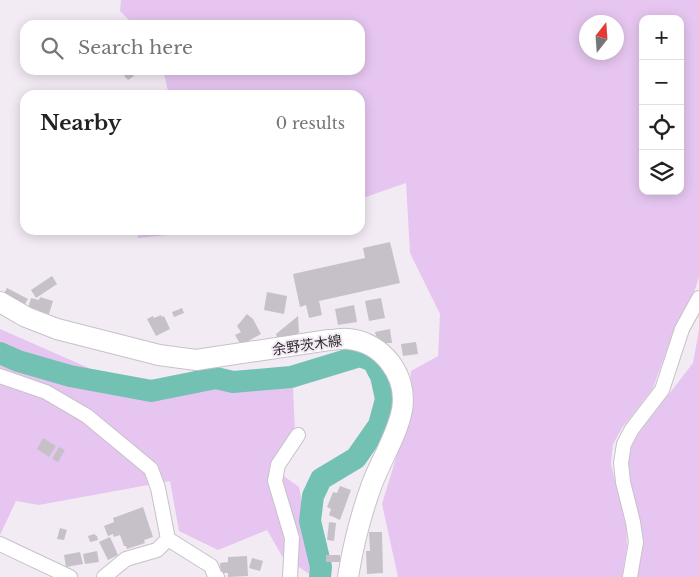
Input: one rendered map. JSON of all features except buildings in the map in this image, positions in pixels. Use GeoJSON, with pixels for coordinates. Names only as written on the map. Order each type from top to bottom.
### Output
{"type":"FeatureCollection","features":[{"type":"Feature","properties":{"kind":"main road","name":"余野茨木線"},"geometry":{"type":"LineString","coordinates":[[0,302],[26,317],[57,329],[159,356],[196,360],[329,340],[349,339],[368,345],[388,357],[399,376],[402,408],[399,421],[371,485],[352,553],[348,577]]}},
{"type":"Feature","properties":{"kind":"street"},"geometry":{"type":"LineString","coordinates":[[630,577],[636,542],[620,463],[624,444],[632,428],[662,390],[682,329],[699,298]]}},
{"type":"Feature","properties":{"kind":"street"},"geometry":{"type":"LineString","coordinates":[[0,376],[46,392],[71,406],[94,421],[152,469],[158,488],[168,539],[211,566],[215,576],[218,577]]}},
{"type":"Feature","properties":{"kind":"street"},"geometry":{"type":"LineString","coordinates":[[290,577],[292,538],[275,482],[278,465],[298,435]]}},
{"type":"Feature","properties":{"kind":"street"},"geometry":{"type":"LineString","coordinates":[[104,577],[126,559],[157,550],[168,539]]}},
{"type":"Feature","properties":{"kind":"street"},"geometry":{"type":"LineString","coordinates":[[0,544],[70,577]]}},
{"type":"Feature","properties":{"kind":"shaded area"},"geometry":{"type":"Polygon","coordinates":[[[121,0],[699,0],[699,277],[690,305],[676,325],[653,388],[622,428],[613,444],[611,464],[626,526],[627,546],[622,577],[398,577],[382,504],[406,425],[411,371],[438,356],[440,314],[410,253],[406,183],[365,197],[365,90],[168,90],[164,75],[365,75],[365,20],[129,20],[120,11],[121,0]]]}},
{"type":"Feature","properties":{"kind":"shaded area"},"geometry":{"type":"Polygon","coordinates":[[[138,235],[169,235],[138,238],[138,235]]]}},
{"type":"Feature","properties":{"kind":"shaded area"},"geometry":{"type":"Polygon","coordinates":[[[0,329],[91,369],[194,387],[293,388],[295,433],[274,469],[299,487],[318,577],[314,577],[282,556],[267,530],[218,550],[179,531],[170,481],[39,505],[16,501],[0,535],[0,329]]]}},
{"type":"Feature","properties":{"kind":"shaded area"},"geometry":{"type":"Polygon","coordinates":[[[699,330],[699,577],[637,577],[629,485],[629,451],[639,433],[693,363],[699,330]]]}},
{"type":"Feature","properties":{"kind":"waterway"},"geometry":{"type":"LineString","coordinates":[[0,353],[18,361],[70,376],[151,391],[216,378],[233,382],[291,377],[360,356],[373,361],[381,376],[386,399],[379,425],[356,458],[321,479],[313,496],[310,521],[321,567],[320,577]]}}]}
